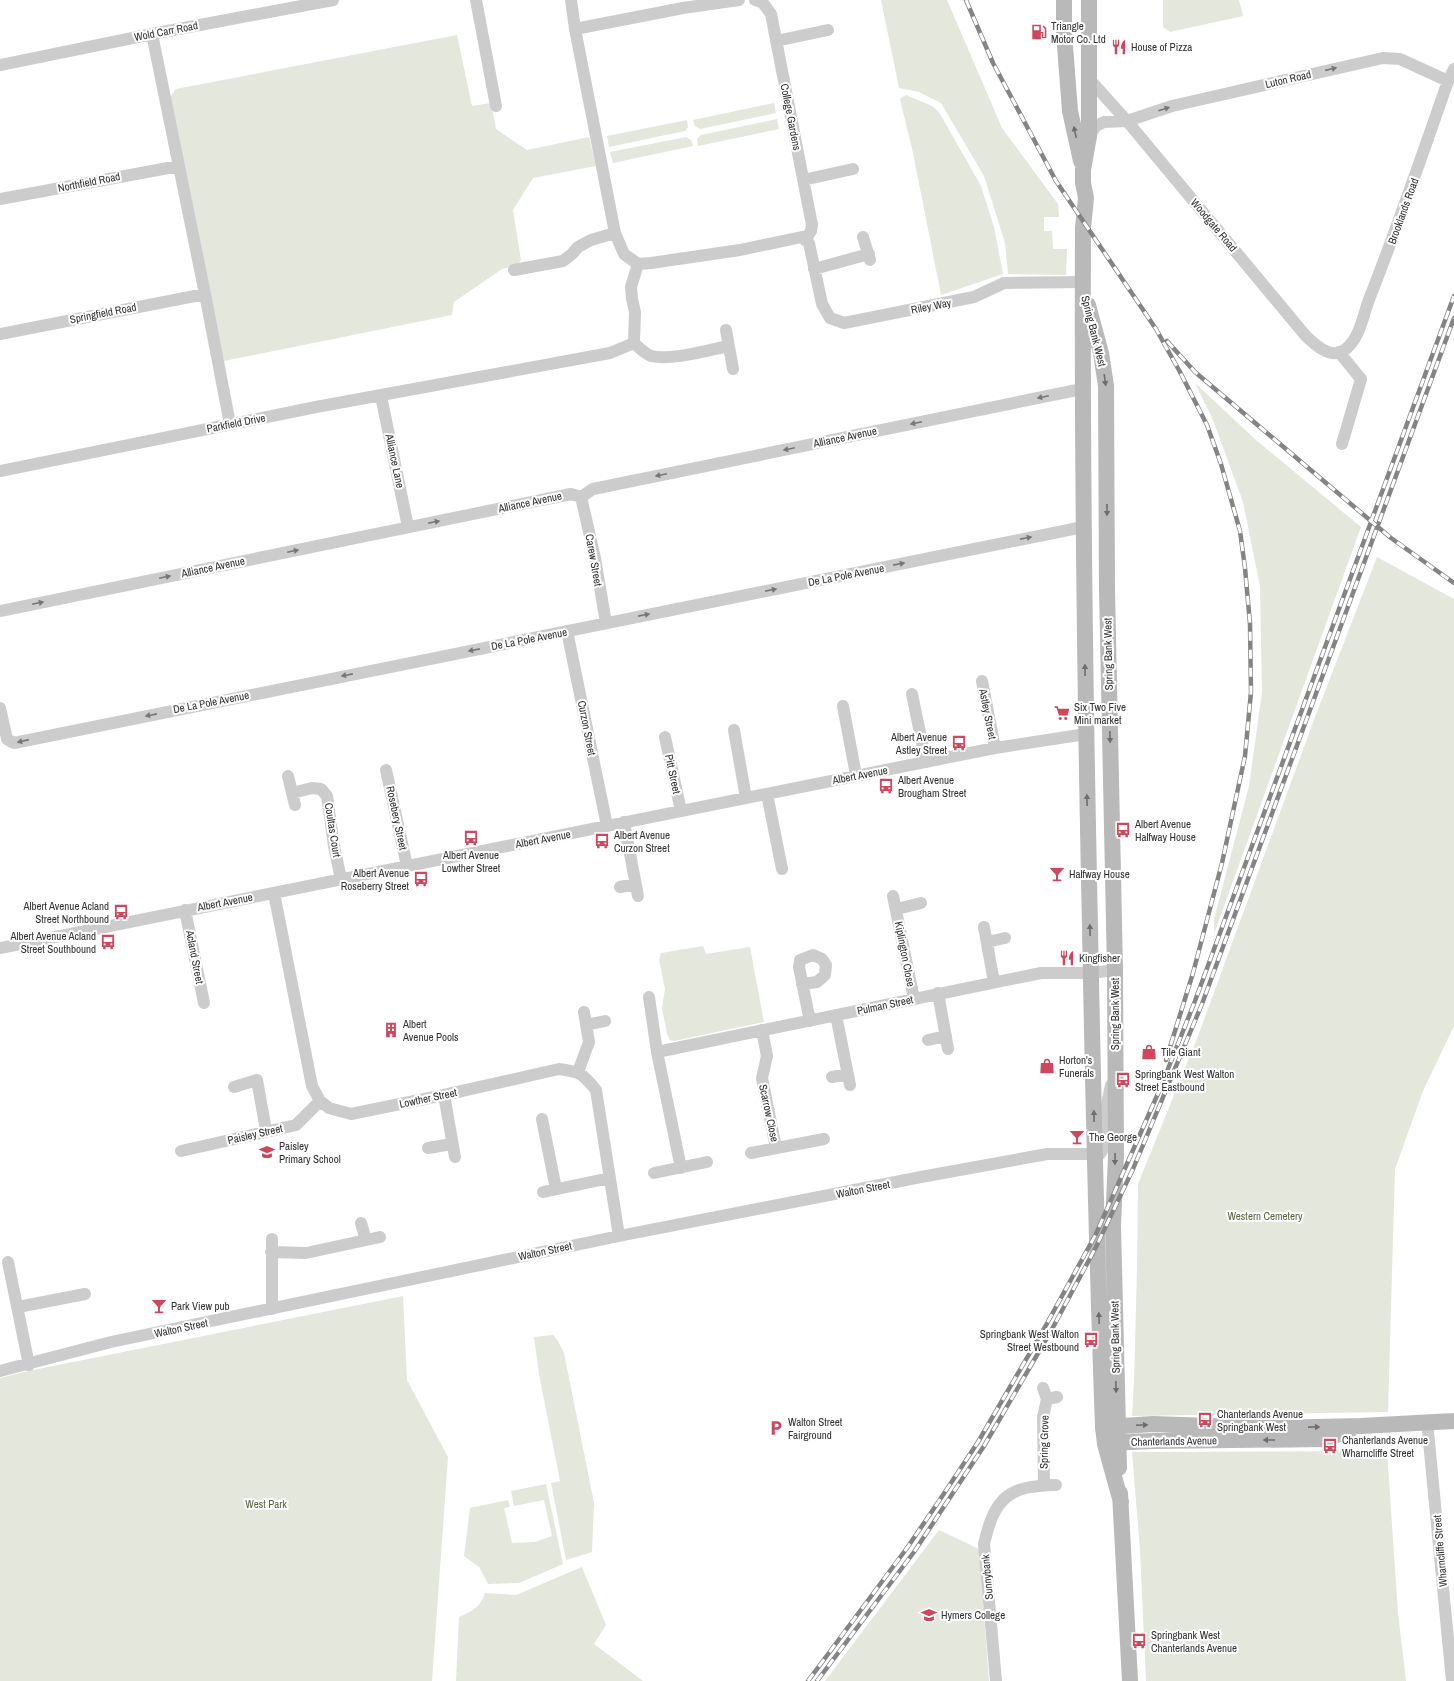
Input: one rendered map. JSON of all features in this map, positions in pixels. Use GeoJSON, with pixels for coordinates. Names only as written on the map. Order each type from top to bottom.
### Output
{"type":"FeatureCollection","features":[{"type":"Feature","properties":{"kind":"street","name":"Wold Carr Road"},"geometry":{"type":"LineString","coordinates":[[0,65],[152,34],[333,0]]}},
{"type":"Feature","properties":{"kind":"street"},"geometry":{"type":"LineString","coordinates":[[476,0],[496,106]]}},
{"type":"Feature","properties":{"kind":"street"},"geometry":{"type":"LineString","coordinates":[[571,0],[575,29],[615,233],[624,254],[638,264],[651,263],[740,250],[802,237],[805,240]]}},
{"type":"Feature","properties":{"kind":"street"},"geometry":{"type":"LineString","coordinates":[[575,29],[683,8],[739,0]]}},
{"type":"Feature","properties":{"kind":"street","name":"College Gardens"},"geometry":{"type":"LineString","coordinates":[[755,0],[763,3],[771,14],[812,225],[811,231],[805,240]]}},
{"type":"Feature","properties":{"kind":"street","name":"Spring Bank West"},"geometry":{"type":"LineString","coordinates":[[1064,0],[1064,33],[1070,111],[1083,170]]}},
{"type":"Feature","properties":{"kind":"street","name":"Spring Bank West"},"geometry":{"type":"LineString","coordinates":[[1090,0],[1089,136],[1083,170],[1083,183],[1086,198],[1083,228],[1082,389],[1086,734],[1096,1247],[1111,1435],[1120,1502],[1130,1681]]}},
{"type":"Feature","properties":{"kind":"street"},"geometry":{"type":"LineString","coordinates":[[776,41],[828,30]]}},
{"type":"Feature","properties":{"kind":"street"},"geometry":{"type":"LineString","coordinates":[[152,34],[230,424]]}},
{"type":"Feature","properties":{"kind":"street","name":"Luton Road"},"geometry":{"type":"LineString","coordinates":[[1089,136],[1096,126],[1104,122],[1127,121],[1172,106],[1383,58],[1400,59],[1448,81]]}},
{"type":"Feature","properties":{"kind":"street","name":"Brooklands Road"},"geometry":{"type":"LineString","coordinates":[[1343,351],[1357,336],[1367,304],[1394,235],[1448,81],[1454,69]]}},
{"type":"Feature","properties":{"kind":"street","name":"Woodgate Road"},"geometry":{"type":"LineString","coordinates":[[1090,80],[1127,121],[1305,335],[1317,347],[1328,352],[1343,351]]}},
{"type":"Feature","properties":{"kind":"street","name":"Northfield Road"},"geometry":{"type":"LineString","coordinates":[[0,199],[179,166]]}},
{"type":"Feature","properties":{"kind":"street"},"geometry":{"type":"LineString","coordinates":[[803,180],[853,169]]}},
{"type":"Feature","properties":{"kind":"street"},"geometry":{"type":"LineString","coordinates":[[514,270],[563,261],[572,254],[578,246],[591,240],[615,233]]}},
{"type":"Feature","properties":{"kind":"street"},"geometry":{"type":"LineString","coordinates":[[814,269],[870,257],[863,237]]}},
{"type":"Feature","properties":{"kind":"street","name":"Riley Way"},"geometry":{"type":"LineString","coordinates":[[805,240],[809,243],[822,304],[830,318],[844,323],[974,297],[1004,283],[1083,285]]}},
{"type":"Feature","properties":{"kind":"street"},"geometry":{"type":"LineString","coordinates":[[638,264],[631,287],[635,312],[634,343],[640,350],[650,355],[662,358],[729,346]]}},
{"type":"Feature","properties":{"kind":"street","name":"Spring Bank West"},"geometry":{"type":"LineString","coordinates":[[1083,285],[1101,353],[1106,386],[1108,603],[1115,970],[1114,1064],[1116,1156],[1113,1226],[1111,1435]]}},
{"type":"Feature","properties":{"kind":"street","name":"Springfield Road"},"geometry":{"type":"LineString","coordinates":[[0,334],[205,294]]}},
{"type":"Feature","properties":{"kind":"street"},"geometry":{"type":"LineString","coordinates":[[726,330],[733,369]]}},
{"type":"Feature","properties":{"kind":"street","name":"Parkfield Drive"},"geometry":{"type":"LineString","coordinates":[[0,471],[230,424],[473,377],[610,353],[634,343]]}},
{"type":"Feature","properties":{"kind":"street"},"geometry":{"type":"LineString","coordinates":[[1342,444],[1361,379],[1343,351]]}},
{"type":"Feature","properties":{"kind":"street","name":"Alliance Avenue"},"geometry":{"type":"LineString","coordinates":[[0,611],[571,494],[581,497],[593,489],[1082,389]]}},
{"type":"Feature","properties":{"kind":"street","name":"Alliance Lane"},"geometry":{"type":"LineString","coordinates":[[381,396],[408,527]]}},
{"type":"Feature","properties":{"kind":"street","name":"Carew Street"},"geometry":{"type":"LineString","coordinates":[[581,497],[595,558],[606,623]]}},
{"type":"Feature","properties":{"kind":"street","name":"De La Pole Avenue"},"geometry":{"type":"LineString","coordinates":[[0,708],[7,739],[14,743],[1083,527]]}},
{"type":"Feature","properties":{"kind":"street","name":"Curzon Street"},"geometry":{"type":"LineString","coordinates":[[567,631],[607,826]]}},
{"type":"Feature","properties":{"kind":"street","name":"Astley Street"},"geometry":{"type":"LineString","coordinates":[[982,680],[995,748]]}},
{"type":"Feature","properties":{"kind":"street"},"geometry":{"type":"LineString","coordinates":[[912,694],[926,762]]}},
{"type":"Feature","properties":{"kind":"street"},"geometry":{"type":"LineString","coordinates":[[843,706],[856,776]]}},
{"type":"Feature","properties":{"kind":"street"},"geometry":{"type":"LineString","coordinates":[[734,730],[746,798]]}},
{"type":"Feature","properties":{"kind":"street","name":"Albert Avenue"},"geometry":{"type":"LineString","coordinates":[[0,948],[995,748],[1086,734]]}},
{"type":"Feature","properties":{"kind":"street","name":"Pitt Street"},"geometry":{"type":"LineString","coordinates":[[665,737],[681,811]]}},
{"type":"Feature","properties":{"kind":"street","name":"Rosebery Street"},"geometry":{"type":"LineString","coordinates":[[386,770],[407,866]]}},
{"type":"Feature","properties":{"kind":"street","name":"Coultas Court"},"geometry":{"type":"LineString","coordinates":[[288,776],[294,799],[312,788],[321,789],[327,796],[341,879]]}},
{"type":"Feature","properties":{"kind":"street"},"geometry":{"type":"LineString","coordinates":[[767,794],[782,869]]}},
{"type":"Feature","properties":{"kind":"street"},"geometry":{"type":"LineString","coordinates":[[620,887],[637,890],[624,822]]}},
{"type":"Feature","properties":{"kind":"street"},"geometry":{"type":"LineString","coordinates":[[274,893],[307,1064],[312,1086],[320,1101]]}},
{"type":"Feature","properties":{"kind":"street","name":"Kiplington Close"},"geometry":{"type":"LineString","coordinates":[[893,896],[897,909],[914,998]]}},
{"type":"Feature","properties":{"kind":"street","name":"Kiplington Close"},"geometry":{"type":"LineString","coordinates":[[897,909],[921,903]]}},
{"type":"Feature","properties":{"kind":"street","name":"Acland Street"},"geometry":{"type":"LineString","coordinates":[[185,910],[204,1003]]}},
{"type":"Feature","properties":{"kind":"street"},"geometry":{"type":"LineString","coordinates":[[984,927],[994,982]]}},
{"type":"Feature","properties":{"kind":"street"},"geometry":{"type":"LineString","coordinates":[[987,942],[1005,938]]}},
{"type":"Feature","properties":{"kind":"street","name":"Pulman Street"},"geometry":{"type":"LineString","coordinates":[[657,1052],[1041,972],[1091,972],[1115,970]]}},
{"type":"Feature","properties":{"kind":"street"},"geometry":{"type":"LineString","coordinates":[[802,984],[810,1021]]}},
{"type":"Feature","properties":{"kind":"street"},"geometry":{"type":"LineString","coordinates":[[938,993],[948,1048]]}},
{"type":"Feature","properties":{"kind":"street"},"geometry":{"type":"LineString","coordinates":[[649,997],[657,1052],[681,1168]]}},
{"type":"Feature","properties":{"kind":"street"},"geometry":{"type":"LineString","coordinates":[[584,1012],[589,1042],[578,1072],[587,1079],[596,1090],[619,1236]]}},
{"type":"Feature","properties":{"kind":"street"},"geometry":{"type":"LineString","coordinates":[[832,1077],[849,1079],[836,1015]]}},
{"type":"Feature","properties":{"kind":"street"},"geometry":{"type":"LineString","coordinates":[[586,1025],[605,1021]]}},
{"type":"Feature","properties":{"kind":"street","name":"Scarrow Close"},"geometry":{"type":"LineString","coordinates":[[762,1030],[767,1056],[762,1078],[776,1148]]}},
{"type":"Feature","properties":{"kind":"street"},"geometry":{"type":"LineString","coordinates":[[928,1040],[946,1036]]}},
{"type":"Feature","properties":{"kind":"street"},"geometry":{"type":"LineString","coordinates":[[1095,1155],[1100,1154],[1104,1148],[1107,1104],[1114,1064]]}},
{"type":"Feature","properties":{"kind":"street","name":"Lowther Street"},"geometry":{"type":"LineString","coordinates":[[320,1101],[329,1108],[351,1114],[559,1069],[578,1072]]}},
{"type":"Feature","properties":{"kind":"street"},"geometry":{"type":"LineString","coordinates":[[234,1087],[257,1080],[266,1130]]}},
{"type":"Feature","properties":{"kind":"street"},"geometry":{"type":"LineString","coordinates":[[444,1095],[455,1157]]}},
{"type":"Feature","properties":{"kind":"street","name":"Paisley Street"},"geometry":{"type":"LineString","coordinates":[[181,1151],[266,1130],[296,1125],[320,1101]]}},
{"type":"Feature","properties":{"kind":"street"},"geometry":{"type":"LineString","coordinates":[[542,1119],[556,1189]]}},
{"type":"Feature","properties":{"kind":"street","name":"Scarrow Close"},"geometry":{"type":"LineString","coordinates":[[751,1154],[824,1139]]}},
{"type":"Feature","properties":{"kind":"street"},"geometry":{"type":"LineString","coordinates":[[428,1148],[452,1144]]}},
{"type":"Feature","properties":{"kind":"street","name":"Walton Street"},"geometry":{"type":"LineString","coordinates":[[0,1371],[29,1365],[112,1342],[619,1236],[1047,1154],[1095,1155]]}},
{"type":"Feature","properties":{"kind":"street"},"geometry":{"type":"LineString","coordinates":[[654,1173],[707,1162]]}},
{"type":"Feature","properties":{"kind":"street"},"geometry":{"type":"LineString","coordinates":[[543,1192],[610,1178]]}},
{"type":"Feature","properties":{"kind":"street"},"geometry":{"type":"LineString","coordinates":[[361,1223],[366,1240]]}},
{"type":"Feature","properties":{"kind":"street"},"geometry":{"type":"LineString","coordinates":[[271,1252],[306,1253],[380,1237]]}},
{"type":"Feature","properties":{"kind":"street"},"geometry":{"type":"LineString","coordinates":[[272,1239],[272,1309]]}},
{"type":"Feature","properties":{"kind":"street"},"geometry":{"type":"LineString","coordinates":[[8,1262],[29,1365]]}},
{"type":"Feature","properties":{"kind":"street"},"geometry":{"type":"LineString","coordinates":[[18,1307],[85,1294]]}},
{"type":"Feature","properties":{"kind":"street","name":"Spring Grove"},"geometry":{"type":"LineString","coordinates":[[1044,1485],[1043,1417],[1049,1395]]}},
{"type":"Feature","properties":{"kind":"street","name":"Chanterlands Avenue"},"geometry":{"type":"LineString","coordinates":[[1111,1435],[1153,1424],[1268,1428],[1361,1426],[1427,1421],[1454,1421]]}},
{"type":"Feature","properties":{"kind":"street","name":"Wharncliffe Street"},"geometry":{"type":"LineString","coordinates":[[1427,1421],[1452,1681]]}},
{"type":"Feature","properties":{"kind":"street","name":"Spring Grove"},"geometry":{"type":"LineString","coordinates":[[984,1544],[988,1528],[996,1508],[1009,1493],[1023,1488],[1056,1485]]}},
{"type":"Feature","properties":{"kind":"street","name":"Sunnybank"},"geometry":{"type":"LineString","coordinates":[[984,1544],[996,1681]]}},
{"type":"Feature","properties":{"kind":"green space"},"geometry":{"type":"Polygon","coordinates":[[[881,0],[947,0],[1002,128],[1058,204],[1059,217],[1044,217],[1044,231],[1052,231],[1053,249],[1067,249],[1066,275],[1008,274],[1005,243],[984,176],[941,103],[919,92],[899,88],[881,0]]]}},
{"type":"Feature","properties":{"kind":"green space"},"geometry":{"type":"Polygon","coordinates":[[[1163,0],[1239,0],[1243,16],[1170,32],[1163,27],[1163,0]]]}},
{"type":"Feature","properties":{"kind":"green space"},"geometry":{"type":"Polygon","coordinates":[[[457,35],[472,106],[491,103],[496,129],[527,150],[589,137],[596,166],[533,178],[513,210],[521,260],[516,266],[502,269],[454,302],[452,315],[224,361],[170,97],[176,89],[457,35]]]}},
{"type":"Feature","properties":{"kind":"green space"},"geometry":{"type":"Polygon","coordinates":[[[906,95],[932,106],[939,112],[981,186],[994,227],[1003,274],[941,295],[913,153],[900,99],[906,95]]]}},
{"type":"Feature","properties":{"kind":"green space"},"geometry":{"type":"Polygon","coordinates":[[[774,103],[776,113],[700,129],[695,126],[693,120],[774,103]]]}},
{"type":"Feature","properties":{"kind":"green space"},"geometry":{"type":"Polygon","coordinates":[[[777,119],[779,129],[698,146],[697,139],[701,135],[777,119]]]}},
{"type":"Feature","properties":{"kind":"green space"},"geometry":{"type":"Polygon","coordinates":[[[687,120],[688,127],[685,131],[609,147],[607,136],[687,120]]]}},
{"type":"Feature","properties":{"kind":"green space"},"geometry":{"type":"Polygon","coordinates":[[[686,137],[691,140],[693,146],[613,163],[610,152],[686,137]]]}},
{"type":"Feature","properties":{"kind":"green space"},"geometry":{"type":"Polygon","coordinates":[[[1195,383],[1256,440],[1361,527],[1214,934],[1214,919],[1249,786],[1262,692],[1260,586],[1243,502],[1213,420],[1195,383]]]}},
{"type":"Feature","properties":{"kind":"green space","name":"Western Cemetery"},"geometry":{"type":"Polygon","coordinates":[[[1377,557],[1454,599],[1454,1026],[1423,1091],[1395,1169],[1388,1412],[1132,1416],[1137,1270],[1138,1184],[1198,1036],[1315,717],[1377,557]]]}},
{"type":"Feature","properties":{"kind":"green space"},"geometry":{"type":"Polygon","coordinates":[[[703,946],[706,954],[750,947],[764,1022],[674,1041],[670,1040],[667,1034],[662,1008],[665,989],[659,960],[661,953],[703,946]]]}},
{"type":"Feature","properties":{"kind":"green space","name":"West Park"},"geometry":{"type":"Polygon","coordinates":[[[403,1296],[407,1380],[448,1457],[432,1681],[0,1681],[0,1378],[28,1371],[403,1296]]]}},
{"type":"Feature","properties":{"kind":"green space"},"geometry":{"type":"Polygon","coordinates":[[[553,1335],[564,1353],[594,1503],[592,1552],[566,1560],[551,1483],[560,1481],[539,1374],[534,1337],[553,1335]]]}},
{"type":"Feature","properties":{"kind":"green space"},"geometry":{"type":"Polygon","coordinates":[[[1387,1451],[1398,1613],[1406,1681],[1146,1681],[1140,1550],[1132,1452],[1387,1451]]]}},
{"type":"Feature","properties":{"kind":"green space"},"geometry":{"type":"Polygon","coordinates":[[[546,1484],[563,1564],[519,1583],[488,1584],[480,1568],[464,1556],[470,1508],[508,1500],[510,1507],[504,1508],[512,1543],[535,1542],[552,1536],[544,1500],[514,1506],[511,1491],[546,1484]]]}},
{"type":"Feature","properties":{"kind":"green space","name":"Hymers College"},"geometry":{"type":"Polygon","coordinates":[[[939,1530],[979,1549],[989,1681],[825,1681],[939,1530]]]}},
{"type":"Feature","properties":{"kind":"green space"},"geometry":{"type":"Polygon","coordinates":[[[582,1567],[606,1625],[594,1644],[643,1681],[456,1681],[459,1617],[475,1608],[481,1602],[485,1593],[516,1595],[582,1567]]]}},
{"type":"Feature","properties":{"kind":"railway"},"geometry":{"type":"LineString","coordinates":[[966,0],[993,63],[1056,181],[1156,329],[1180,372],[1207,425],[1221,464],[1240,531],[1250,624],[1251,692],[1245,756],[1222,863],[1193,973],[1166,1060]]}},
{"type":"Feature","properties":{"kind":"railway"},"geometry":{"type":"LineString","coordinates":[[808,1681],[907,1548],[978,1442],[1045,1327],[1096,1234],[1160,1089],[1195,1001],[1454,296]]}},
{"type":"Feature","properties":{"kind":"railway"},"geometry":{"type":"LineString","coordinates":[[817,1681],[914,1552],[984,1446],[1051,1331],[1096,1247],[1133,1169],[1202,1004],[1454,318]]}},
{"type":"Feature","properties":{"kind":"railway"},"geometry":{"type":"LineString","coordinates":[[1167,341],[1195,372],[1391,538],[1454,583]]}},
{"type":"Feature","properties":{"kind":"place","name":"Triangle Motor Co. Ltd"},"geometry":{"type":"Point","coordinates":[1039,32]}},
{"type":"Feature","properties":{"kind":"place","name":"House of Pizza"},"geometry":{"type":"Point","coordinates":[1119,47]}},
{"type":"Feature","properties":{"kind":"place","name":"Six Two Five Mini market"},"geometry":{"type":"Point","coordinates":[1062,713]}},
{"type":"Feature","properties":{"kind":"place","name":"Albert Avenue Astley Street"},"geometry":{"type":"Point","coordinates":[959,743]}},
{"type":"Feature","properties":{"kind":"place","name":"Albert Avenue Brougham Street"},"geometry":{"type":"Point","coordinates":[886,786]}},
{"type":"Feature","properties":{"kind":"place","name":"Albert Avenue Halfway House"},"geometry":{"type":"Point","coordinates":[1123,830]}},
{"type":"Feature","properties":{"kind":"place","name":"Albert Avenue Lowther Street"},"geometry":{"type":"Point","coordinates":[471,838]}},
{"type":"Feature","properties":{"kind":"place","name":"Albert Avenue Curzon Street"},"geometry":{"type":"Point","coordinates":[602,841]}},
{"type":"Feature","properties":{"kind":"place","name":"Halfway House"},"geometry":{"type":"Point","coordinates":[1057,874]}},
{"type":"Feature","properties":{"kind":"place","name":"Albert Avenue Roseberry Street"},"geometry":{"type":"Point","coordinates":[421,879]}},
{"type":"Feature","properties":{"kind":"place","name":"Albert Avenue Acland Street Northbound"},"geometry":{"type":"Point","coordinates":[121,912]}},
{"type":"Feature","properties":{"kind":"place","name":"Albert Avenue Acland Street Southbound"},"geometry":{"type":"Point","coordinates":[108,942]}},
{"type":"Feature","properties":{"kind":"place","name":"Kingfisher"},"geometry":{"type":"Point","coordinates":[1067,958]}},
{"type":"Feature","properties":{"kind":"place","name":"Albert Avenue Pools"},"geometry":{"type":"Point","coordinates":[391,1030]}},
{"type":"Feature","properties":{"kind":"place","name":"Tile Giant"},"geometry":{"type":"Point","coordinates":[1149,1052]}},
{"type":"Feature","properties":{"kind":"place","name":"Horton's Funerals"},"geometry":{"type":"Point","coordinates":[1047,1066]}},
{"type":"Feature","properties":{"kind":"place","name":"Springbank West Walton Street Eastbound"},"geometry":{"type":"Point","coordinates":[1123,1080]}},
{"type":"Feature","properties":{"kind":"place","name":"The George"},"geometry":{"type":"Point","coordinates":[1077,1137]}},
{"type":"Feature","properties":{"kind":"place","name":"Paisley Primary School"},"geometry":{"type":"Point","coordinates":[267,1152]}},
{"type":"Feature","properties":{"kind":"place","name":"Park View pub"},"geometry":{"type":"Point","coordinates":[159,1306]}},
{"type":"Feature","properties":{"kind":"place","name":"Springbank West Walton Street Westbound"},"geometry":{"type":"Point","coordinates":[1091,1340]}},
{"type":"Feature","properties":{"kind":"place","name":"Chanterlands Avenue Springbank West"},"geometry":{"type":"Point","coordinates":[1205,1420]}},
{"type":"Feature","properties":{"kind":"place","name":"Walton Street Fairground"},"geometry":{"type":"Point","coordinates":[776,1428]}},
{"type":"Feature","properties":{"kind":"place","name":"Chanterlands Avenue Wharncliffe Street"},"geometry":{"type":"Point","coordinates":[1330,1446]}},
{"type":"Feature","properties":{"kind":"place","name":"Hymers College"},"geometry":{"type":"Point","coordinates":[929,1615]}},
{"type":"Feature","properties":{"kind":"place","name":"Springbank West Chanterlands Avenue"},"geometry":{"type":"Point","coordinates":[1139,1641]}}]}
